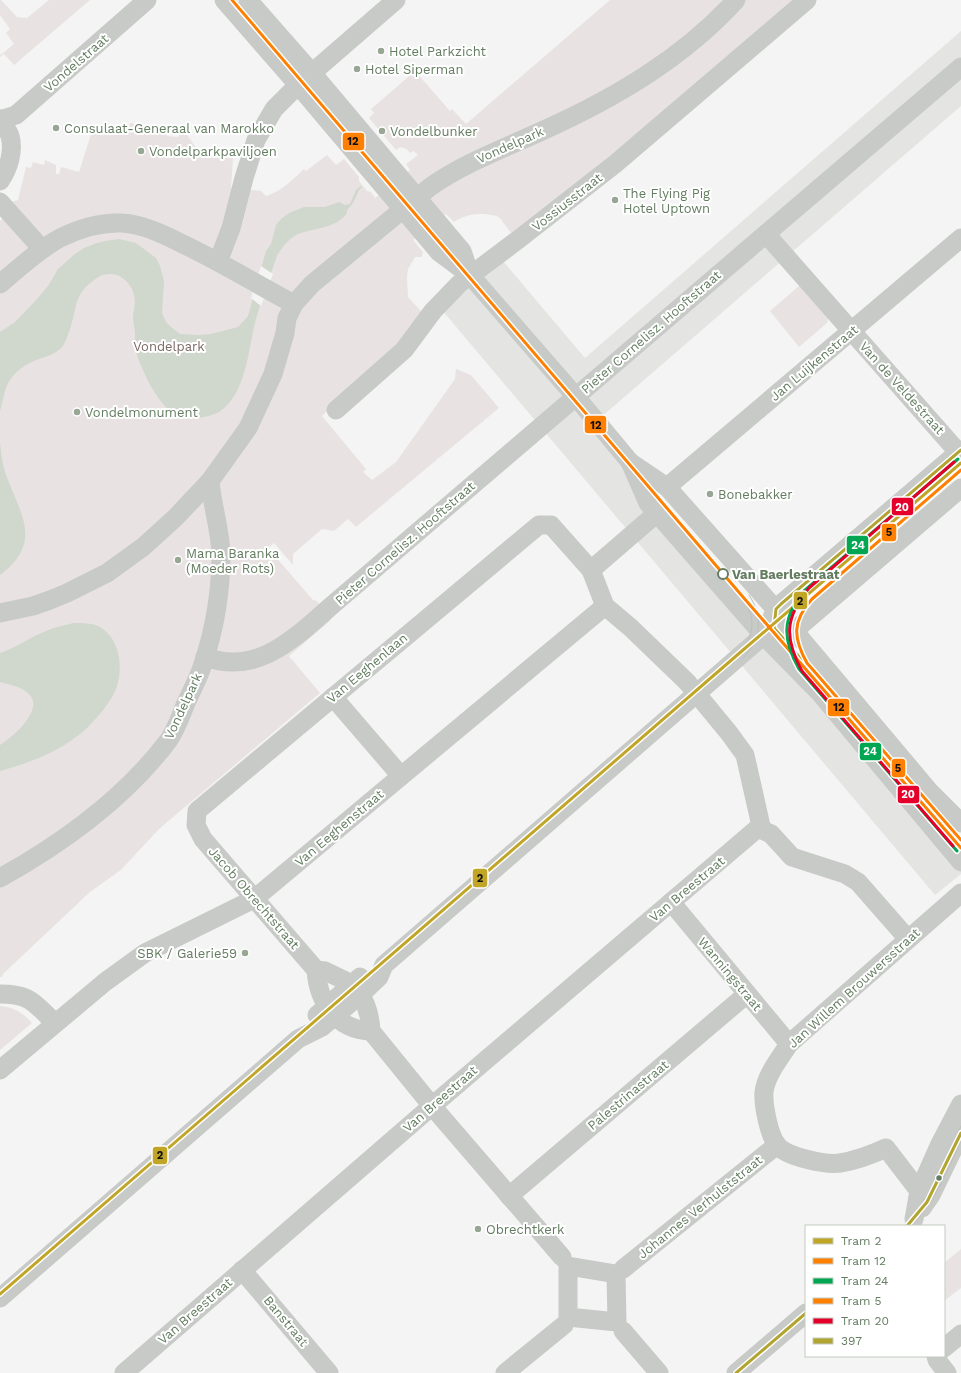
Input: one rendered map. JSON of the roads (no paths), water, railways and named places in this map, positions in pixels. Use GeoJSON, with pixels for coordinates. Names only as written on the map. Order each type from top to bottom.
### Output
{"type":"FeatureCollection","features":[{"type":"Feature","properties":{"kind":"street","name":"Vondelstraat"},"geometry":{"type":"LineString","coordinates":[[0,181],[5,174],[11,154],[10,135],[0,120],[16,115],[147,0]]}},
{"type":"Feature","properties":{"kind":"street"},"geometry":{"type":"LineString","coordinates":[[224,0],[305,79]]}},
{"type":"Feature","properties":{"kind":"street"},"geometry":{"type":"LineString","coordinates":[[248,0],[305,79],[425,222],[462,252],[470,275],[576,397],[630,462],[648,503],[764,636],[819,692],[961,862]]}},
{"type":"Feature","properties":{"kind":"street"},"geometry":{"type":"LineString","coordinates":[[218,262],[231,228],[256,140],[274,109],[305,79],[396,0]]}},
{"type":"Feature","properties":{"kind":"street","name":"Vondelpark"},"geometry":{"type":"LineString","coordinates":[[0,613],[33,606],[50,600],[107,573],[143,547],[175,518],[210,481],[248,428],[273,374],[285,333],[287,318],[294,304],[312,284],[430,186],[470,162],[545,130],[634,83],[673,57],[719,18],[736,0]]}},
{"type":"Feature","properties":{"kind":"street","name":"Vossiusstraat"},"geometry":{"type":"LineString","coordinates":[[336,410],[404,350],[433,310],[470,275],[482,268],[520,239],[615,164],[807,0]]}},
{"type":"Feature","properties":{"kind":"street","name":"Pieter Cornelisz. Hooftstraat"},"geometry":{"type":"LineString","coordinates":[[205,657],[217,661],[249,661],[265,656],[281,647],[323,613],[766,234],[959,73]]}},
{"type":"Feature","properties":{"kind":"street"},"geometry":{"type":"LineString","coordinates":[[0,202],[42,249]]}},
{"type":"Feature","properties":{"kind":"street"},"geometry":{"type":"LineString","coordinates":[[0,284],[42,249],[61,238],[98,225],[123,223],[157,232],[218,262],[294,304]]}},
{"type":"Feature","properties":{"kind":"street","name":"Van de Veldestraat"},"geometry":{"type":"LineString","coordinates":[[766,234],[851,332],[960,451]]}},
{"type":"Feature","properties":{"kind":"street","name":"Jan Luijkenstraat"},"geometry":{"type":"LineString","coordinates":[[667,487],[961,238]]}},
{"type":"Feature","properties":{"kind":"street"},"geometry":{"type":"LineString","coordinates":[[0,1298],[298,1039],[322,1027],[331,1011],[357,989],[379,977],[384,965],[764,636],[776,609],[960,451]]}},
{"type":"Feature","properties":{"kind":"street"},"geometry":{"type":"LineString","coordinates":[[630,462],[667,487],[776,609],[930,792],[961,823]]}},
{"type":"Feature","properties":{"kind":"street","name":"Vondelpark"},"geometry":{"type":"LineString","coordinates":[[0,878],[43,853],[77,830],[136,778],[169,740],[179,720],[205,657],[213,628],[220,575],[221,551],[210,481]]}},
{"type":"Feature","properties":{"kind":"street"},"geometry":{"type":"LineString","coordinates":[[764,636],[794,631],[961,488]]}},
{"type":"Feature","properties":{"kind":"street"},"geometry":{"type":"LineString","coordinates":[[657,513],[591,570],[605,606],[636,633],[687,682],[729,733],[745,756],[761,826],[758,828],[771,834],[792,857],[845,874],[858,882],[908,939]]}},
{"type":"Feature","properties":{"kind":"street","name":"Van Eeghenlaan"},"geometry":{"type":"LineString","coordinates":[[196,825],[197,811],[539,525],[551,525],[591,570]]}},
{"type":"Feature","properties":{"kind":"street","name":"Van Eeghenstraat"},"geometry":{"type":"LineString","coordinates":[[0,1070],[105,982],[146,953],[254,899],[605,606]]}},
{"type":"Feature","properties":{"kind":"street"},"geometry":{"type":"LineString","coordinates":[[333,698],[401,776]]}},
{"type":"Feature","properties":{"kind":"street","name":"Jacob Obrechtstraat"},"geometry":{"type":"LineString","coordinates":[[196,825],[203,839],[316,970]]}},
{"type":"Feature","properties":{"kind":"street","name":"Van Breestraat"},"geometry":{"type":"LineString","coordinates":[[124,1373],[432,1106],[758,828]]}},
{"type":"Feature","properties":{"kind":"street","name":"Jan Willem Brouwersstraat"},"geometry":{"type":"LineString","coordinates":[[777,1146],[766,1119],[764,1092],[773,1066],[790,1044],[961,893]]}},
{"type":"Feature","properties":{"kind":"street","name":"Wanningstraat"},"geometry":{"type":"LineString","coordinates":[[671,902],[790,1044]]}},
{"type":"Feature","properties":{"kind":"street"},"geometry":{"type":"LineString","coordinates":[[371,1031],[361,1031],[347,1025],[331,1011],[323,1000],[316,978],[316,970],[325,971],[357,989],[365,1002],[371,1031],[432,1106],[565,1261],[623,1269],[623,1331],[659,1373]]}},
{"type":"Feature","properties":{"kind":"street"},"geometry":{"type":"LineString","coordinates":[[0,994],[12,994],[30,999],[55,1023]]}},
{"type":"Feature","properties":{"kind":"street","name":"Palestrinastraat"},"geometry":{"type":"LineString","coordinates":[[509,1196],[747,994]]}},
{"type":"Feature","properties":{"kind":"street"},"geometry":{"type":"LineString","coordinates":[[911,1222],[919,1191],[939,1146],[961,1104]]}},
{"type":"Feature","properties":{"kind":"street"},"geometry":{"type":"LineString","coordinates":[[911,1222],[931,1196],[961,1133]]}},
{"type":"Feature","properties":{"kind":"street"},"geometry":{"type":"LineString","coordinates":[[777,1146],[792,1154],[815,1162],[839,1163],[886,1148],[919,1191]]}},
{"type":"Feature","properties":{"kind":"street","name":"Johannes Verhulststraat"},"geometry":{"type":"LineString","coordinates":[[623,1269],[777,1146]]}},
{"type":"Feature","properties":{"kind":"street"},"geometry":{"type":"LineString","coordinates":[[564,1325],[565,1261]]}},
{"type":"Feature","properties":{"kind":"street","name":"Banstraat"},"geometry":{"type":"LineString","coordinates":[[242,1270],[327,1372]]}},
{"type":"Feature","properties":{"kind":"street"},"geometry":{"type":"LineString","coordinates":[[736,1373],[805,1314]]}},
{"type":"Feature","properties":{"kind":"street"},"geometry":{"type":"LineString","coordinates":[[505,1373],[564,1325],[623,1331]]}},
{"type":"Feature","properties":{"kind":"street"},"geometry":{"type":"LineString","coordinates":[[945,1347],[961,1334]]}},
{"type":"Feature","properties":{"kind":"street"},"geometry":{"type":"LineString","coordinates":[[936,1357],[947,1373]]}},
{"type":"Feature","properties":{"kind":"tram line","name":"12"},"geometry":{"type":"LineString","coordinates":[[232,0],[743,597],[961,848]]}},
{"type":"Feature","properties":{"kind":"tram line","name":"24"},"geometry":{"type":"LineString","coordinates":[[957,851],[799,669],[793,658],[787,638],[787,629],[788,620],[792,610],[804,591],[958,459]]}},
{"type":"Feature","properties":{"kind":"tram line","name":"20"},"geometry":{"type":"LineString","coordinates":[[953,846],[802,671],[792,648],[790,628],[791,618],[795,609],[809,588],[954,462]]}},
{"type":"Feature","properties":{"kind":"tram line","name":"2"},"geometry":{"type":"LineString","coordinates":[[0,1294],[961,463]]}},
{"type":"Feature","properties":{"kind":"tram line","name":"5"},"geometry":{"type":"LineString","coordinates":[[961,470],[812,599],[805,607],[801,615],[797,630],[799,646],[807,663],[961,840]]}},
{"type":"Feature","properties":{"kind":"tram line"},"geometry":{"type":"LineString","coordinates":[[744,657],[754,642],[758,627],[757,611],[749,595]]}},
{"type":"Feature","properties":{"kind":"tram line"},"geometry":{"type":"LineString","coordinates":[[739,654],[748,640],[752,626],[750,612],[743,597]]}},
{"type":"Feature","properties":{"kind":"tram line"},"geometry":{"type":"LineString","coordinates":[[904,1225],[922,1204],[936,1179],[961,1126]]}},
{"type":"Feature","properties":{"kind":"tram line"},"geometry":{"type":"LineString","coordinates":[[912,1225],[934,1196],[961,1141]]}},
{"type":"Feature","properties":{"kind":"tram line"},"geometry":{"type":"LineString","coordinates":[[732,1373],[805,1311]]}},
{"type":"Feature","properties":{"kind":"place","name":"Hotel Parkzicht"},"geometry":{"type":"Point","coordinates":[381,51]}},
{"type":"Feature","properties":{"kind":"place","name":"Hotel Siperman"},"geometry":{"type":"Point","coordinates":[357,69]}},
{"type":"Feature","properties":{"kind":"place","name":"Consulaat-Generaal van Marokko"},"geometry":{"type":"Point","coordinates":[56,128]}},
{"type":"Feature","properties":{"kind":"place","name":"Vondelbunker"},"geometry":{"type":"Point","coordinates":[382,131]}},
{"type":"Feature","properties":{"kind":"place","name":"Vondelparkpaviljoen"},"geometry":{"type":"Point","coordinates":[141,151]}},
{"type":"Feature","properties":{"kind":"place","name":"The Flying Pig Hotel Uptown"},"geometry":{"type":"Point","coordinates":[615,200]}},
{"type":"Feature","properties":{"kind":"place","name":"Vondelmonument"},"geometry":{"type":"Point","coordinates":[77,412]}},
{"type":"Feature","properties":{"kind":"place","name":"Bonebakker"},"geometry":{"type":"Point","coordinates":[710,494]}},
{"type":"Feature","properties":{"kind":"place","name":"Mama Baranka (Moeder Rots)"},"geometry":{"type":"Point","coordinates":[178,560]}},
{"type":"Feature","properties":{"kind":"place","name":"Van Baerlestraat"},"geometry":{"type":"Point","coordinates":[723,574]}},
{"type":"Feature","properties":{"kind":"place","name":"SBK / Galerie59"},"geometry":{"type":"Point","coordinates":[245,953]}},
{"type":"Feature","properties":{"kind":"place","name":"Obrechtkerk"},"geometry":{"type":"Point","coordinates":[478,1229]}}]}
